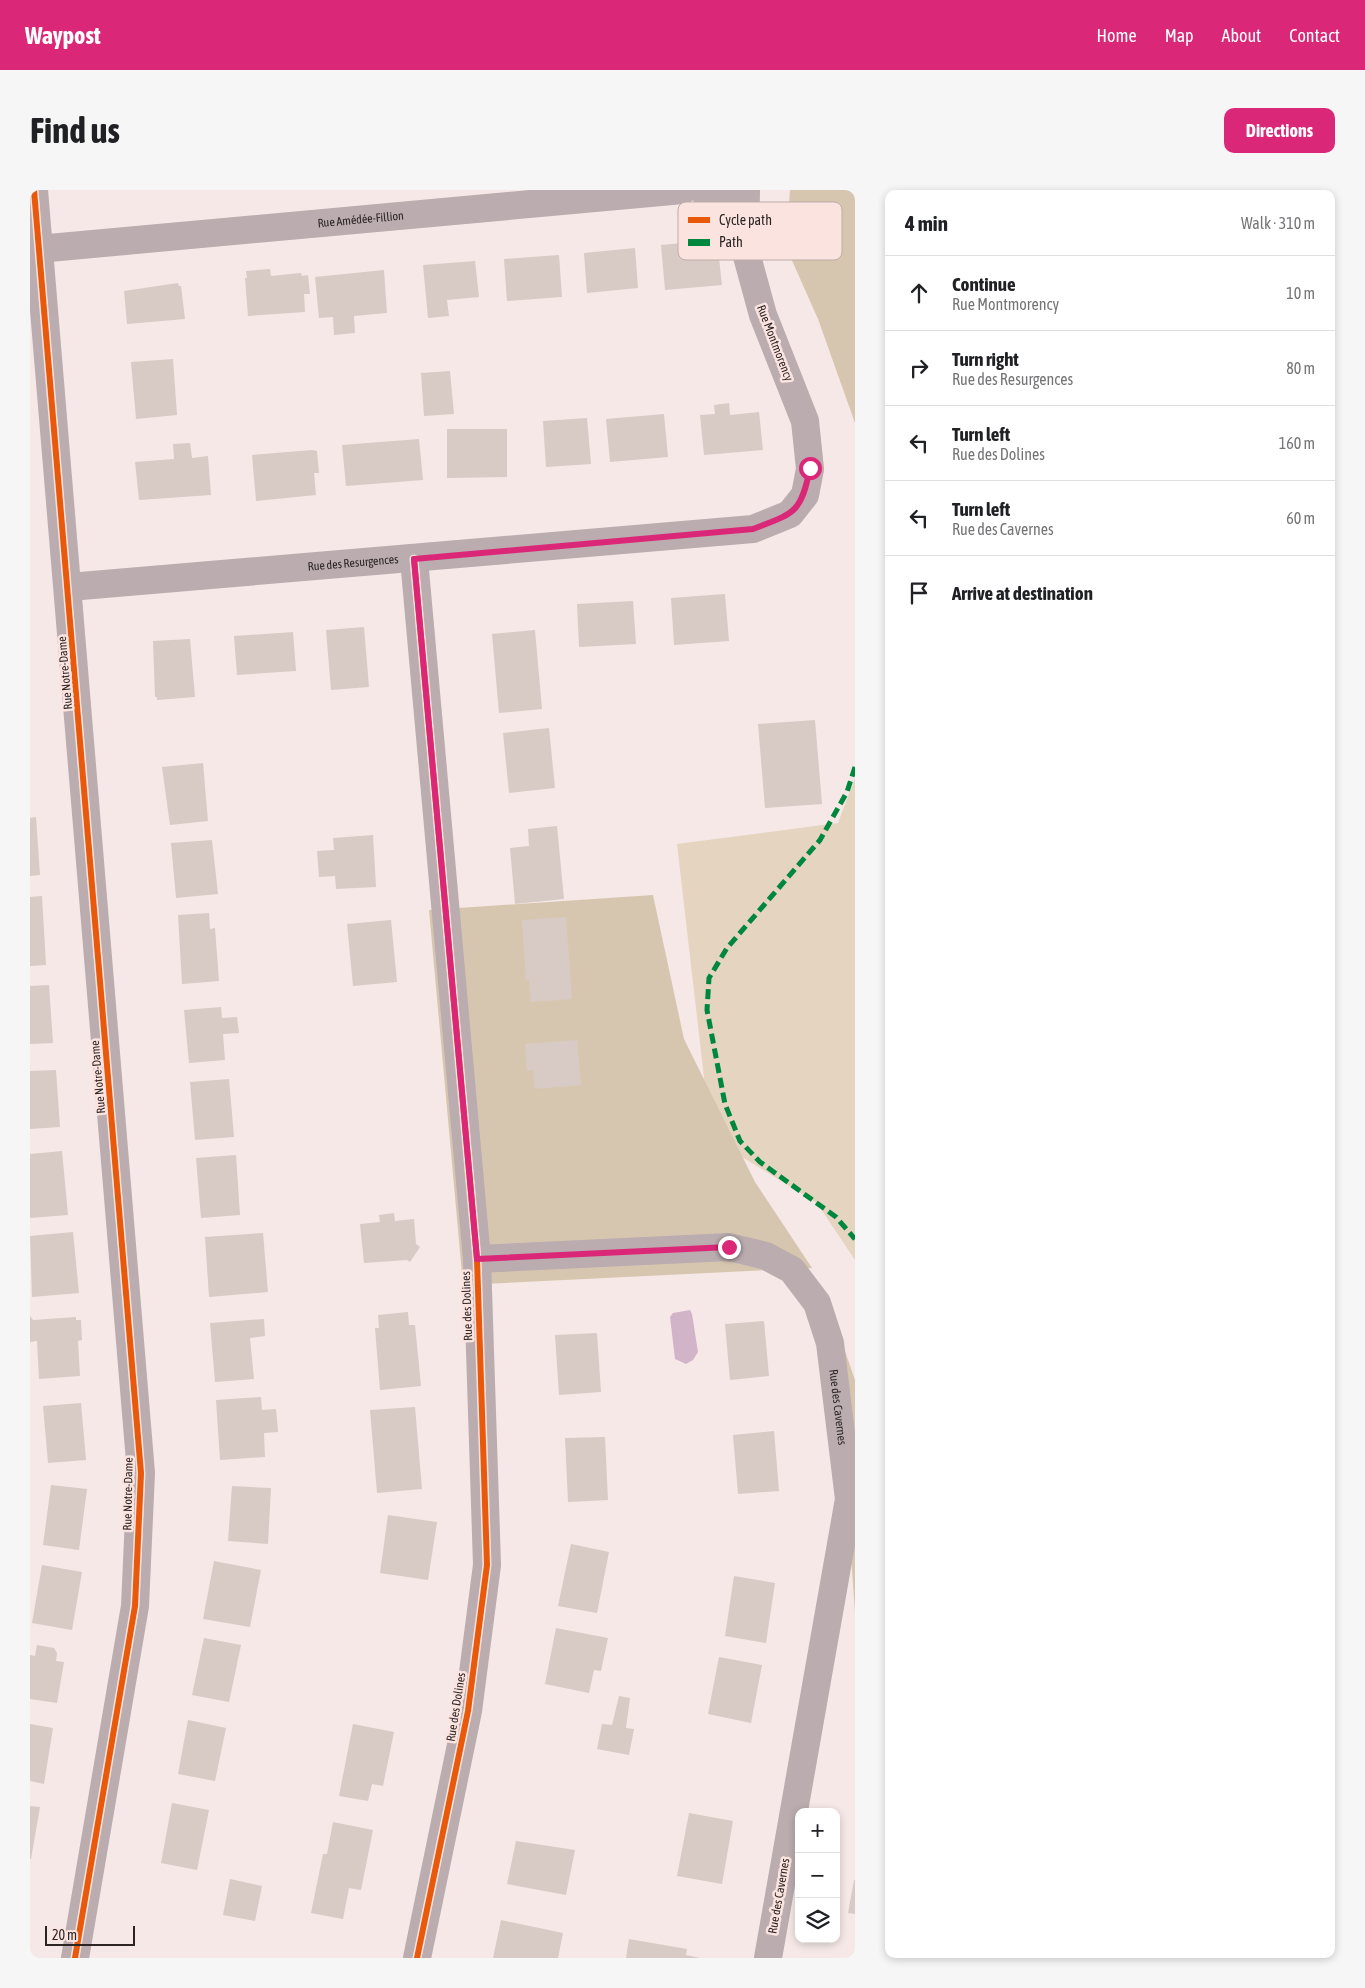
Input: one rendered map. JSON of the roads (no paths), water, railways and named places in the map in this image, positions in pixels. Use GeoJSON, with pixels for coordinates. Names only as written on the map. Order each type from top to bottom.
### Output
{"type":"FeatureCollection","features":[{"type":"Feature","properties":{"kind":"street","name":"Rue Notre-Dame"},"geometry":{"type":"LineString","coordinates":[[34,190],[69,587],[141,1472],[135,1606],[76,1958]]}},
{"type":"Feature","properties":{"kind":"street","name":"Rue Amédée-Fillion"},"geometry":{"type":"LineString","coordinates":[[38,249],[683,190]]}},
{"type":"Feature","properties":{"kind":"street"},"geometry":{"type":"LineString","coordinates":[[702,190],[746,198]]}},
{"type":"Feature","properties":{"kind":"street","name":"Rue Montmorency"},"geometry":{"type":"LineString","coordinates":[[748,260],[762,315],[805,421],[810,468],[804,494]]}},
{"type":"Feature","properties":{"kind":"street","name":"Rue des Resurgences"},"geometry":{"type":"LineString","coordinates":[[69,587],[753,529],[790,514],[804,494]]}},
{"type":"Feature","properties":{"kind":"street","name":"Rue des Dolines"},"geometry":{"type":"LineString","coordinates":[[414,559],[477,1259],[487,1565],[468,1711],[417,1958]]}},
{"type":"Feature","properties":{"kind":"street","name":"Rue des Cavernes"},"geometry":{"type":"LineString","coordinates":[[477,1259],[729,1247],[766,1256],[792,1270],[817,1303],[830,1343],[849,1500],[768,1958]]}}]}
